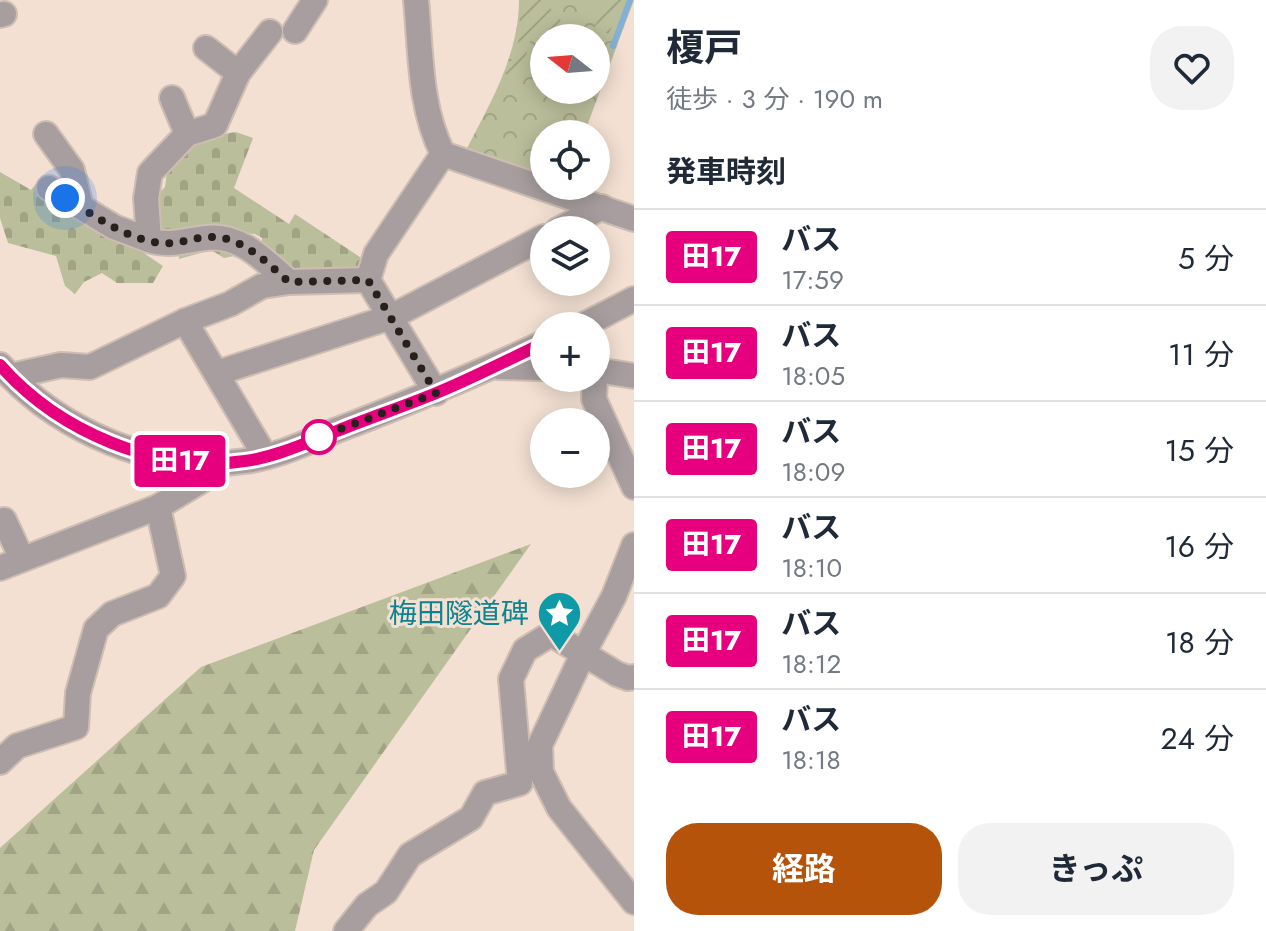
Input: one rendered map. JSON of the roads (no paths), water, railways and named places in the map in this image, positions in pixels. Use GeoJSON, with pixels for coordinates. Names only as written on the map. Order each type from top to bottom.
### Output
{"type":"FeatureCollection","features":[{"type":"Feature","properties":{"kind":"street"},"geometry":{"type":"LineString","coordinates":[[295,31],[315,0]]}},
{"type":"Feature","properties":{"kind":"street"},"geometry":{"type":"LineString","coordinates":[[416,0],[426,112],[443,154],[634,219]]}},
{"type":"Feature","properties":{"kind":"street"},"geometry":{"type":"LineString","coordinates":[[149,240],[146,198],[150,173],[187,134],[215,125],[238,73],[270,32]]}},
{"type":"Feature","properties":{"kind":"street"},"geometry":{"type":"LineString","coordinates":[[206,48],[238,73]]}},
{"type":"Feature","properties":{"kind":"street"},"geometry":{"type":"LineString","coordinates":[[172,98],[187,134]]}},
{"type":"Feature","properties":{"kind":"street"},"geometry":{"type":"LineString","coordinates":[[46,134],[72,170],[81,207]]}},
{"type":"Feature","properties":{"kind":"street"},"geometry":{"type":"LineString","coordinates":[[436,393],[368,280],[376,254],[443,154]]}},
{"type":"Feature","properties":{"kind":"street"},"geometry":{"type":"LineString","coordinates":[[49,188],[114,227],[158,243],[179,243],[210,237],[234,240],[258,255],[289,282]]}},
{"type":"Feature","properties":{"kind":"street"},"geometry":{"type":"LineString","coordinates":[[585,216],[602,207]]}},
{"type":"Feature","properties":{"kind":"street"},"geometry":{"type":"LineString","coordinates":[[217,373],[391,317],[530,244]]}},
{"type":"Feature","properties":{"kind":"street"},"geometry":{"type":"LineString","coordinates":[[4,372],[61,365],[90,367],[185,321],[230,304],[262,286],[289,282],[368,280]]}},
{"type":"Feature","properties":{"kind":"street"},"geometry":{"type":"LineString","coordinates":[[610,313],[634,299]]}},
{"type":"Feature","properties":{"kind":"street"},"geometry":{"type":"LineString","coordinates":[[185,321],[265,456]]}},
{"type":"Feature","properties":{"kind":"street"},"geometry":{"type":"LineString","coordinates":[[4,372],[50,409],[117,445],[175,460],[214,463],[265,456],[436,393],[530,349]]}},
{"type":"Feature","properties":{"kind":"street"},"geometry":{"type":"LineString","coordinates":[[492,367],[530,368]]}},
{"type":"Feature","properties":{"kind":"street"},"geometry":{"type":"LineString","coordinates":[[610,372],[634,376]]}},
{"type":"Feature","properties":{"kind":"street"},"geometry":{"type":"LineString","coordinates":[[594,392],[594,399],[634,487]]}},
{"type":"Feature","properties":{"kind":"street"},"geometry":{"type":"LineString","coordinates":[[0,522],[4,520],[11,564],[158,507],[204,479],[214,463]]}},
{"type":"Feature","properties":{"kind":"street"},"geometry":{"type":"LineString","coordinates":[[0,762],[17,746],[76,727],[78,693],[96,629],[112,614],[158,596],[173,576],[158,507]]}},
{"type":"Feature","properties":{"kind":"street"},"geometry":{"type":"LineString","coordinates":[[634,545],[614,596],[540,745],[541,772],[559,808],[634,902]]}},
{"type":"Feature","properties":{"kind":"street"},"geometry":{"type":"LineString","coordinates":[[346,931],[367,905],[386,892],[410,855],[471,818],[485,793],[520,783],[511,679],[525,650],[551,634],[617,674],[634,677]]}},
{"type":"Feature","properties":{"kind":"waterway"},"geometry":{"type":"LineString","coordinates":[[613,46],[630,0]]}},
{"type":"Feature","properties":{"kind":"place","name":"梅田隧道碑"},"geometry":{"type":"Point","coordinates":[560,652]}}]}
